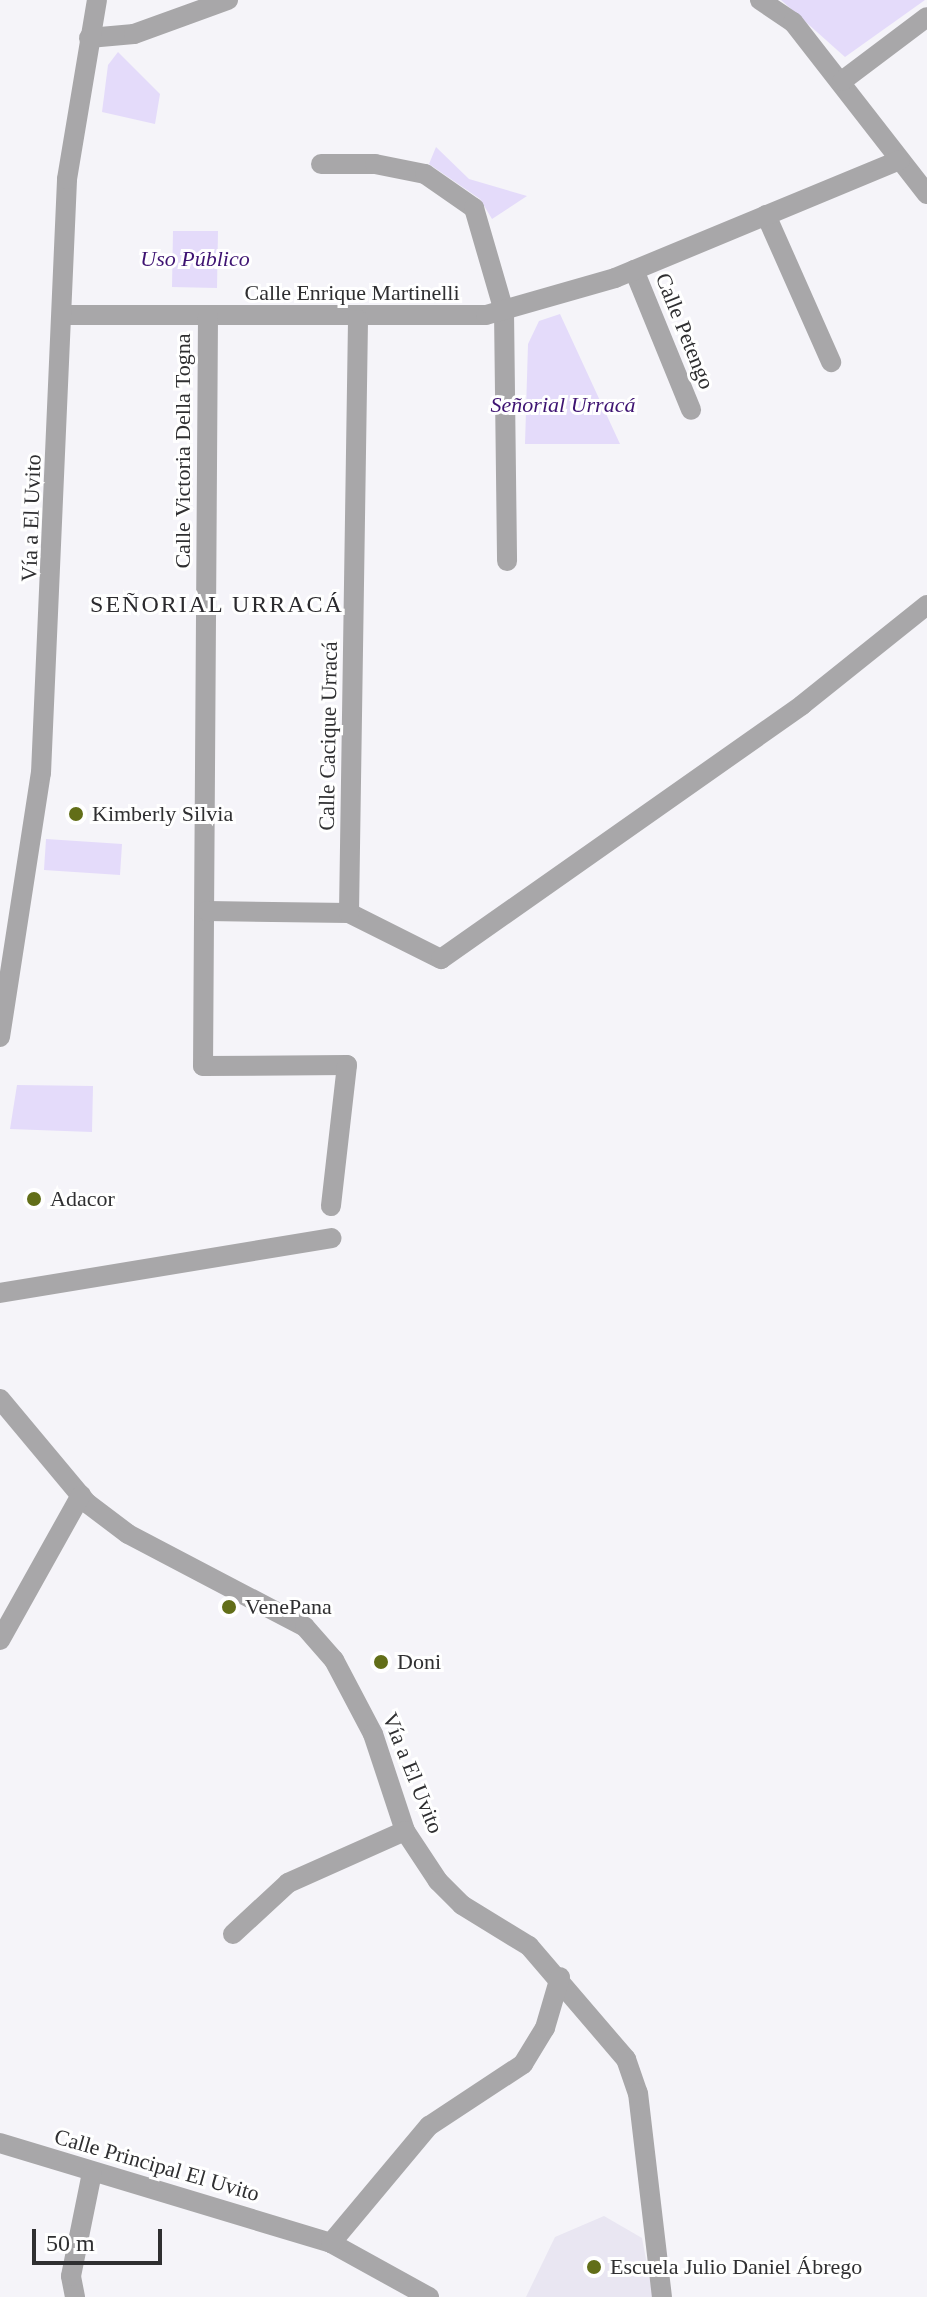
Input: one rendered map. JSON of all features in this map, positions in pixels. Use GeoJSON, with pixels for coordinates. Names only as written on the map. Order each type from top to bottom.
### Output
{"type":"FeatureCollection","features":[{"type":"Feature","properties":{"kind":"street","name":"Vía a El Uvito"},"geometry":{"type":"LineString","coordinates":[[0,1037],[41,773],[67,179],[97,0]]}},
{"type":"Feature","properties":{"kind":"street"},"geometry":{"type":"LineString","coordinates":[[89,38],[134,34],[228,0]]}},
{"type":"Feature","properties":{"kind":"street"},"geometry":{"type":"LineString","coordinates":[[760,0],[793,22],[927,194]]}},
{"type":"Feature","properties":{"kind":"street"},"geometry":{"type":"LineString","coordinates":[[842,81],[927,17]]}},
{"type":"Feature","properties":{"kind":"street","name":"Calle Enrique Martinelli"},"geometry":{"type":"LineString","coordinates":[[62,315],[450,321],[504,311],[634,270],[900,160]]}},
{"type":"Feature","properties":{"kind":"street"},"geometry":{"type":"LineString","coordinates":[[321,164],[375,164],[452,189],[474,208],[504,311],[507,561]]}},
{"type":"Feature","properties":{"kind":"street"},"geometry":{"type":"LineString","coordinates":[[766,215],[831,362]]}},
{"type":"Feature","properties":{"kind":"street","name":"Calle Petengo"},"geometry":{"type":"LineString","coordinates":[[634,270],[691,410]]}},
{"type":"Feature","properties":{"kind":"street","name":"Calle Victoria Della Togna"},"geometry":{"type":"LineString","coordinates":[[208,316],[207,911],[203,1066],[347,1065],[331,1206]]}},
{"type":"Feature","properties":{"kind":"street","name":"Calle Cacique Urracá"},"geometry":{"type":"LineString","coordinates":[[349,913],[358,320]]}},
{"type":"Feature","properties":{"kind":"street"},"geometry":{"type":"LineString","coordinates":[[207,911],[349,913],[441,959],[802,705],[927,605]]}},
{"type":"Feature","properties":{"kind":"street"},"geometry":{"type":"LineString","coordinates":[[0,1293],[331,1238]]}},
{"type":"Feature","properties":{"kind":"street","name":"Vía a El Uvito"},"geometry":{"type":"LineString","coordinates":[[0,1399],[81,1495],[128,1534],[305,1627],[356,1696],[405,1831],[462,1905],[529,1946],[607,2031],[638,2093],[662,2297]]}},
{"type":"Feature","properties":{"kind":"street"},"geometry":{"type":"LineString","coordinates":[[0,1640],[81,1495]]}},
{"type":"Feature","properties":{"kind":"street"},"geometry":{"type":"LineString","coordinates":[[233,1934],[288,1883],[405,1831]]}},
{"type":"Feature","properties":{"kind":"street"},"geometry":{"type":"LineString","coordinates":[[331,2243],[429,2126],[523,2064],[545,2028],[560,1977]]}},
{"type":"Feature","properties":{"kind":"street","name":"Calle Principal El Uvito"},"geometry":{"type":"LineString","coordinates":[[0,2143],[331,2243],[429,2297]]}},
{"type":"Feature","properties":{"kind":"street"},"geometry":{"type":"LineString","coordinates":[[75,2297],[71,2276],[92,2173]]}},
{"type":"Feature","properties":{"kind":"shaded area","name":"Escuela Julio Daniel Ábrego"},"geometry":{"type":"Polygon","coordinates":[[[604,2216],[642,2238],[653,2297],[526,2297],[555,2237],[604,2216]]]}},
{"type":"Feature","properties":{"kind":"green space"},"geometry":{"type":"Polygon","coordinates":[[[781,0],[925,0],[845,57],[781,0]]]}},
{"type":"Feature","properties":{"kind":"green space"},"geometry":{"type":"Polygon","coordinates":[[[118,52],[160,94],[155,124],[102,112],[108,65],[118,52]]]}},
{"type":"Feature","properties":{"kind":"green space"},"geometry":{"type":"Polygon","coordinates":[[[436,147],[469,179],[527,196],[492,219],[480,199],[429,164],[436,147]]]}},
{"type":"Feature","properties":{"kind":"green space","name":"Uso Público"},"geometry":{"type":"Polygon","coordinates":[[[173,231],[218,231],[217,288],[172,287],[173,231]]]}},
{"type":"Feature","properties":{"kind":"green space","name":"Señorial Urracá"},"geometry":{"type":"Polygon","coordinates":[[[560,314],[620,444],[525,444],[528,344],[539,321],[560,314]]]}},
{"type":"Feature","properties":{"kind":"green space"},"geometry":{"type":"Polygon","coordinates":[[[46,839],[122,844],[120,875],[44,870],[46,839]]]}},
{"type":"Feature","properties":{"kind":"green space"},"geometry":{"type":"Polygon","coordinates":[[[17,1085],[93,1086],[92,1132],[10,1129],[17,1085]]]}},
{"type":"Feature","properties":{"kind":"place","name":"Kimberly Silvia"},"geometry":{"type":"Point","coordinates":[76,814]}},
{"type":"Feature","properties":{"kind":"place","name":"Adacor"},"geometry":{"type":"Point","coordinates":[34,1199]}},
{"type":"Feature","properties":{"kind":"place","name":"VenePana"},"geometry":{"type":"Point","coordinates":[229,1607]}},
{"type":"Feature","properties":{"kind":"place","name":"Doni"},"geometry":{"type":"Point","coordinates":[381,1662]}},
{"type":"Feature","properties":{"kind":"place","name":"Escuela Julio Daniel Ábrego"},"geometry":{"type":"Point","coordinates":[594,2267]}},
{"type":"Feature","properties":{"kind":"district","name":"SEÑORIAL URRACÁ"},"geometry":{"type":"Point","coordinates":[217,605]}}]}
